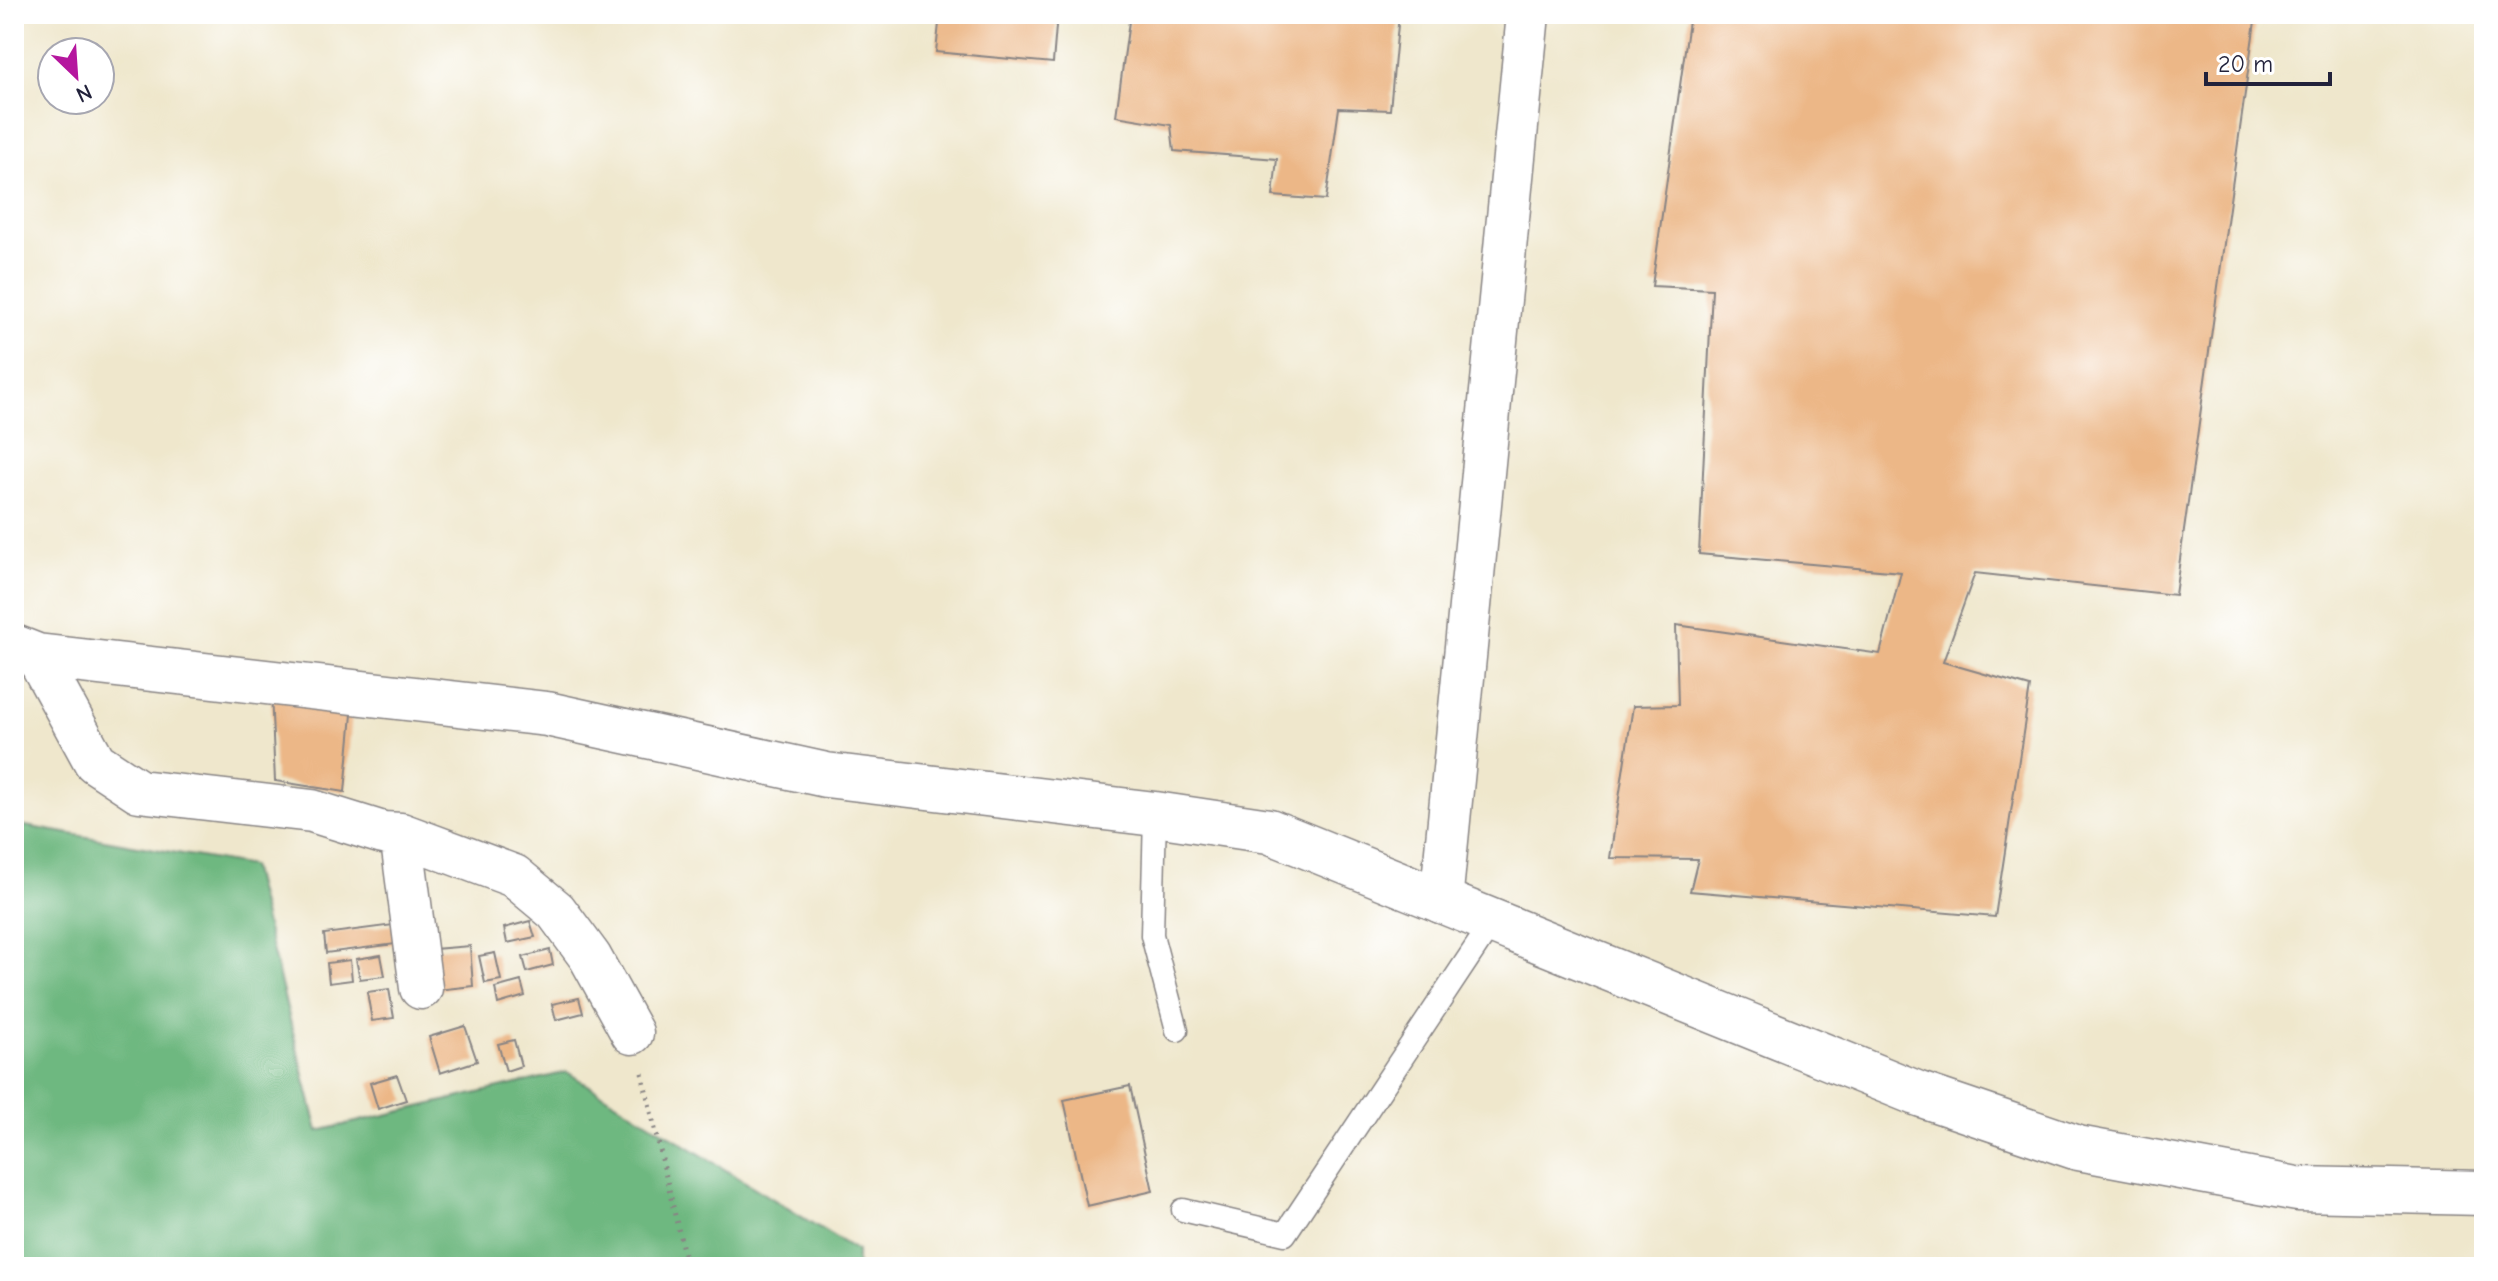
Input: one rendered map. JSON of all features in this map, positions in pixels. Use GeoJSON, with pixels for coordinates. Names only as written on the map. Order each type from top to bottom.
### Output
{"type":"FeatureCollection","features":[{"type":"Feature","properties":{"kind":"street"},"geometry":{"type":"LineString","coordinates":[[1441,902],[1528,14]]}},
{"type":"Feature","properties":{"kind":"street"},"geometry":{"type":"LineString","coordinates":[[26,652],[547,714],[826,775],[1155,814],[1269,831],[1916,1093],[2078,1148],[2297,1189],[2484,1193]]}},
{"type":"Feature","properties":{"kind":"street"},"geometry":{"type":"LineString","coordinates":[[26,652],[95,762],[139,791],[312,811],[383,833],[401,834],[514,876],[556,911],[590,957],[632,1033]]}},
{"type":"Feature","properties":{"kind":"street"},"geometry":{"type":"LineString","coordinates":[[401,834],[421,988]]}},
{"type":"Feature","properties":{"kind":"lane"},"geometry":{"type":"LineString","coordinates":[[1155,814],[1152,935],[1177,1030]]}},
{"type":"Feature","properties":{"kind":"lane"},"geometry":{"type":"LineString","coordinates":[[1183,1210],[1285,1234],[1493,921]]}},
{"type":"Feature","properties":{"kind":"path"},"geometry":{"type":"LineString","coordinates":[[632,1033],[687,1267]]}},
{"type":"Feature","properties":{"kind":"green space"},"geometry":{"type":"Polygon","coordinates":[[[14,824],[251,866],[318,1131],[567,1072],[857,1251],[857,1267],[14,1267],[14,824]]]}},
{"type":"Feature","properties":{"kind":"building"},"geometry":{"type":"Polygon","coordinates":[[[940,14],[1057,14],[1053,63],[936,52],[940,14]]]}},
{"type":"Feature","properties":{"kind":"building"},"geometry":{"type":"Polygon","coordinates":[[[1130,14],[1399,14],[1390,110],[1339,108],[1326,200],[1273,196],[1277,159],[1174,151],[1171,125],[1116,116],[1130,14]]]}},
{"type":"Feature","properties":{"kind":"building"},"geometry":{"type":"Polygon","coordinates":[[[1690,14],[2256,14],[2175,595],[1975,573],[1943,662],[2030,687],[1995,917],[1690,891],[1698,859],[1610,858],[1633,706],[1678,705],[1676,625],[1880,654],[1901,572],[1699,554],[1712,289],[1652,286],[1690,14]]]}},
{"type":"Feature","properties":{"kind":"building"},"geometry":{"type":"Polygon","coordinates":[[[2484,14],[2484,22],[2436,16],[2484,14]]]}},
{"type":"Feature","properties":{"kind":"building"},"geometry":{"type":"Polygon","coordinates":[[[271,693],[353,703],[345,792],[275,781],[271,693]]]}},
{"type":"Feature","properties":{"kind":"building"},"geometry":{"type":"Polygon","coordinates":[[[530,921],[535,937],[507,943],[504,928],[530,921]]]}},
{"type":"Feature","properties":{"kind":"building"},"geometry":{"type":"Polygon","coordinates":[[[393,925],[396,944],[326,953],[324,934],[393,925]]]}},
{"type":"Feature","properties":{"kind":"building"},"geometry":{"type":"Polygon","coordinates":[[[470,946],[473,986],[437,990],[434,949],[470,946]]]}},
{"type":"Feature","properties":{"kind":"building"},"geometry":{"type":"Polygon","coordinates":[[[550,950],[553,965],[527,972],[523,957],[550,950]]]}},
{"type":"Feature","properties":{"kind":"building"},"geometry":{"type":"Polygon","coordinates":[[[495,953],[501,980],[485,983],[479,956],[495,953]]]}},
{"type":"Feature","properties":{"kind":"building"},"geometry":{"type":"Polygon","coordinates":[[[381,955],[385,976],[360,979],[356,959],[381,955]]]}},
{"type":"Feature","properties":{"kind":"building"},"geometry":{"type":"Polygon","coordinates":[[[350,960],[352,980],[329,983],[327,963],[350,960]]]}},
{"type":"Feature","properties":{"kind":"building"},"geometry":{"type":"Polygon","coordinates":[[[521,981],[525,996],[498,1004],[495,988],[521,981]]]}},
{"type":"Feature","properties":{"kind":"building"},"geometry":{"type":"Polygon","coordinates":[[[389,989],[394,1018],[372,1021],[367,992],[389,989]]]}},
{"type":"Feature","properties":{"kind":"building"},"geometry":{"type":"Polygon","coordinates":[[[579,998],[583,1013],[556,1020],[552,1004],[579,998]]]}},
{"type":"Feature","properties":{"kind":"building"},"geometry":{"type":"Polygon","coordinates":[[[465,1026],[477,1061],[440,1073],[429,1037],[465,1026]]]}},
{"type":"Feature","properties":{"kind":"building"},"geometry":{"type":"Polygon","coordinates":[[[514,1040],[521,1066],[506,1071],[498,1044],[514,1040]]]}},
{"type":"Feature","properties":{"kind":"building"},"geometry":{"type":"Polygon","coordinates":[[[397,1075],[406,1100],[378,1109],[370,1083],[397,1075]]]}},
{"type":"Feature","properties":{"kind":"building"},"geometry":{"type":"Polygon","coordinates":[[[1130,1086],[1153,1191],[1087,1206],[1064,1100],[1130,1086]]]}}]}
